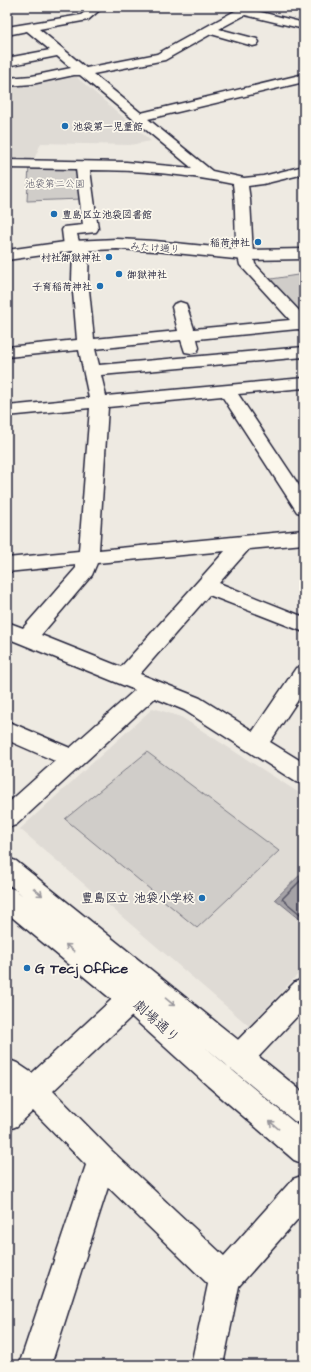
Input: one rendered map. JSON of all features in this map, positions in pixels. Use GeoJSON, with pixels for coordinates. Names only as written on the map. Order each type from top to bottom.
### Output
{"type":"FeatureCollection","features":[{"type":"Feature","properties":{"kind":"street"},"geometry":{"type":"LineString","coordinates":[[7,31],[84,18],[97,7]]}},
{"type":"Feature","properties":{"kind":"street"},"geometry":{"type":"LineString","coordinates":[[7,82],[32,80],[74,71],[83,72],[161,57],[247,9],[304,26]]}},
{"type":"Feature","properties":{"kind":"street"},"geometry":{"type":"LineString","coordinates":[[29,27],[208,175]]}},
{"type":"Feature","properties":{"kind":"street"},"geometry":{"type":"LineString","coordinates":[[210,30],[253,42]]}},
{"type":"Feature","properties":{"kind":"street"},"geometry":{"type":"LineString","coordinates":[[7,62],[59,52]]}},
{"type":"Feature","properties":{"kind":"street"},"geometry":{"type":"LineString","coordinates":[[139,117],[304,78]]}},
{"type":"Feature","properties":{"kind":"street"},"geometry":{"type":"LineString","coordinates":[[7,164],[126,166],[208,175],[240,182],[263,180],[302,172]]}},
{"type":"Feature","properties":{"kind":"street"},"geometry":{"type":"LineString","coordinates":[[82,165],[91,229],[69,230],[77,246],[86,345],[99,402],[89,557],[85,570],[16,634],[192,704],[304,775]]}},
{"type":"Feature","properties":{"kind":"street"},"geometry":{"type":"LineString","coordinates":[[240,182],[243,200],[245,256],[248,265],[303,325]]}},
{"type":"Feature","properties":{"kind":"street","name":"みたけ通り"},"geometry":{"type":"LineString","coordinates":[[7,255],[77,246],[117,244],[155,246],[245,256],[304,254]]}},
{"type":"Feature","properties":{"kind":"street"},"geometry":{"type":"LineString","coordinates":[[180,307],[187,336],[207,393]]}},
{"type":"Feature","properties":{"kind":"street"},"geometry":{"type":"LineString","coordinates":[[7,352],[303,325]]}},
{"type":"Feature","properties":{"kind":"street"},"geometry":{"type":"LineString","coordinates":[[91,370],[304,352]]}},
{"type":"Feature","properties":{"kind":"street"},"geometry":{"type":"LineString","coordinates":[[7,411],[304,383]]}},
{"type":"Feature","properties":{"kind":"street"},"geometry":{"type":"LineString","coordinates":[[227,391],[304,508]]}},
{"type":"Feature","properties":{"kind":"street"},"geometry":{"type":"LineString","coordinates":[[7,566],[304,537]]}},
{"type":"Feature","properties":{"kind":"street"},"geometry":{"type":"LineString","coordinates":[[125,677],[244,543]]}},
{"type":"Feature","properties":{"kind":"street"},"geometry":{"type":"LineString","coordinates":[[206,586],[304,625]]}},
{"type":"Feature","properties":{"kind":"street"},"geometry":{"type":"LineString","coordinates":[[256,745],[304,674]]}},
{"type":"Feature","properties":{"kind":"street"},"geometry":{"type":"LineString","coordinates":[[7,818],[152,688]]}},
{"type":"Feature","properties":{"kind":"street"},"geometry":{"type":"LineString","coordinates":[[7,730],[73,759]]}},
{"type":"Feature","properties":{"kind":"street","name":"劇場通り"},"geometry":{"type":"LineString","coordinates":[[7,868],[140,991],[218,1077],[304,1150]]}},
{"type":"Feature","properties":{"kind":"street","name":"劇場通り"},"geometry":{"type":"LineString","coordinates":[[7,898],[238,1059],[304,1111]]}},
{"type":"Feature","properties":{"kind":"street"},"geometry":{"type":"LineString","coordinates":[[7,1116],[32,1090],[140,991]]}},
{"type":"Feature","properties":{"kind":"street"},"geometry":{"type":"LineString","coordinates":[[238,1059],[304,991]]}},
{"type":"Feature","properties":{"kind":"street"},"geometry":{"type":"LineString","coordinates":[[7,1072],[32,1090],[102,1161],[225,1278]]}},
{"type":"Feature","properties":{"kind":"street"},"geometry":{"type":"LineString","coordinates":[[35,1365],[102,1161]]}},
{"type":"Feature","properties":{"kind":"street"},"geometry":{"type":"LineString","coordinates":[[207,1365],[225,1278],[304,1190]]}},
{"type":"Feature","properties":{"kind":"shaded area"},"geometry":{"type":"Polygon","coordinates":[[[73,74],[151,141],[130,145],[41,143],[33,162],[7,161],[7,86],[23,86],[73,74]]]}},
{"type":"Feature","properties":{"kind":"shaded area","name":"豊島区立 池袋小学校"},"geometry":{"type":"Polygon","coordinates":[[[153,708],[181,717],[304,796],[304,968],[249,1026],[20,829],[153,708]]]}},
{"type":"Feature","properties":{"kind":"green space","name":"池袋第二公園"},"geometry":{"type":"Polygon","coordinates":[[[29,166],[75,167],[80,171],[82,199],[27,201],[29,166]]]}},
{"type":"Feature","properties":{"kind":"green space"},"geometry":{"type":"Polygon","coordinates":[[[304,274],[304,312],[298,314],[265,280],[304,274]]]}},
{"type":"Feature","properties":{"kind":"green space"},"geometry":{"type":"Polygon","coordinates":[[[147,752],[279,851],[197,928],[65,819],[147,752]]]}},
{"type":"Feature","properties":{"kind":"water"},"geometry":{"type":"Polygon","coordinates":[[[304,871],[304,917],[301,920],[275,899],[304,871]]]}},
{"type":"Feature","properties":{"kind":"place","name":"池袋第一児童館"},"geometry":{"type":"Point","coordinates":[65,126]}},
{"type":"Feature","properties":{"kind":"place","name":"豊島区立池袋図書館"},"geometry":{"type":"Point","coordinates":[54,214]}},
{"type":"Feature","properties":{"kind":"place","name":"稲荷神社"},"geometry":{"type":"Point","coordinates":[258,242]}},
{"type":"Feature","properties":{"kind":"place","name":"村社御獄神社"},"geometry":{"type":"Point","coordinates":[109,257]}},
{"type":"Feature","properties":{"kind":"place","name":"御獄神社"},"geometry":{"type":"Point","coordinates":[119,274]}},
{"type":"Feature","properties":{"kind":"place","name":"子育稲荷神社"},"geometry":{"type":"Point","coordinates":[100,286]}},
{"type":"Feature","properties":{"kind":"place","name":"豊島区立 池袋小学校"},"geometry":{"type":"Point","coordinates":[202,898]}},
{"type":"Feature","properties":{"kind":"place","name":"G Tecj Office"},"geometry":{"type":"Point","coordinates":[27,968]}}]}
